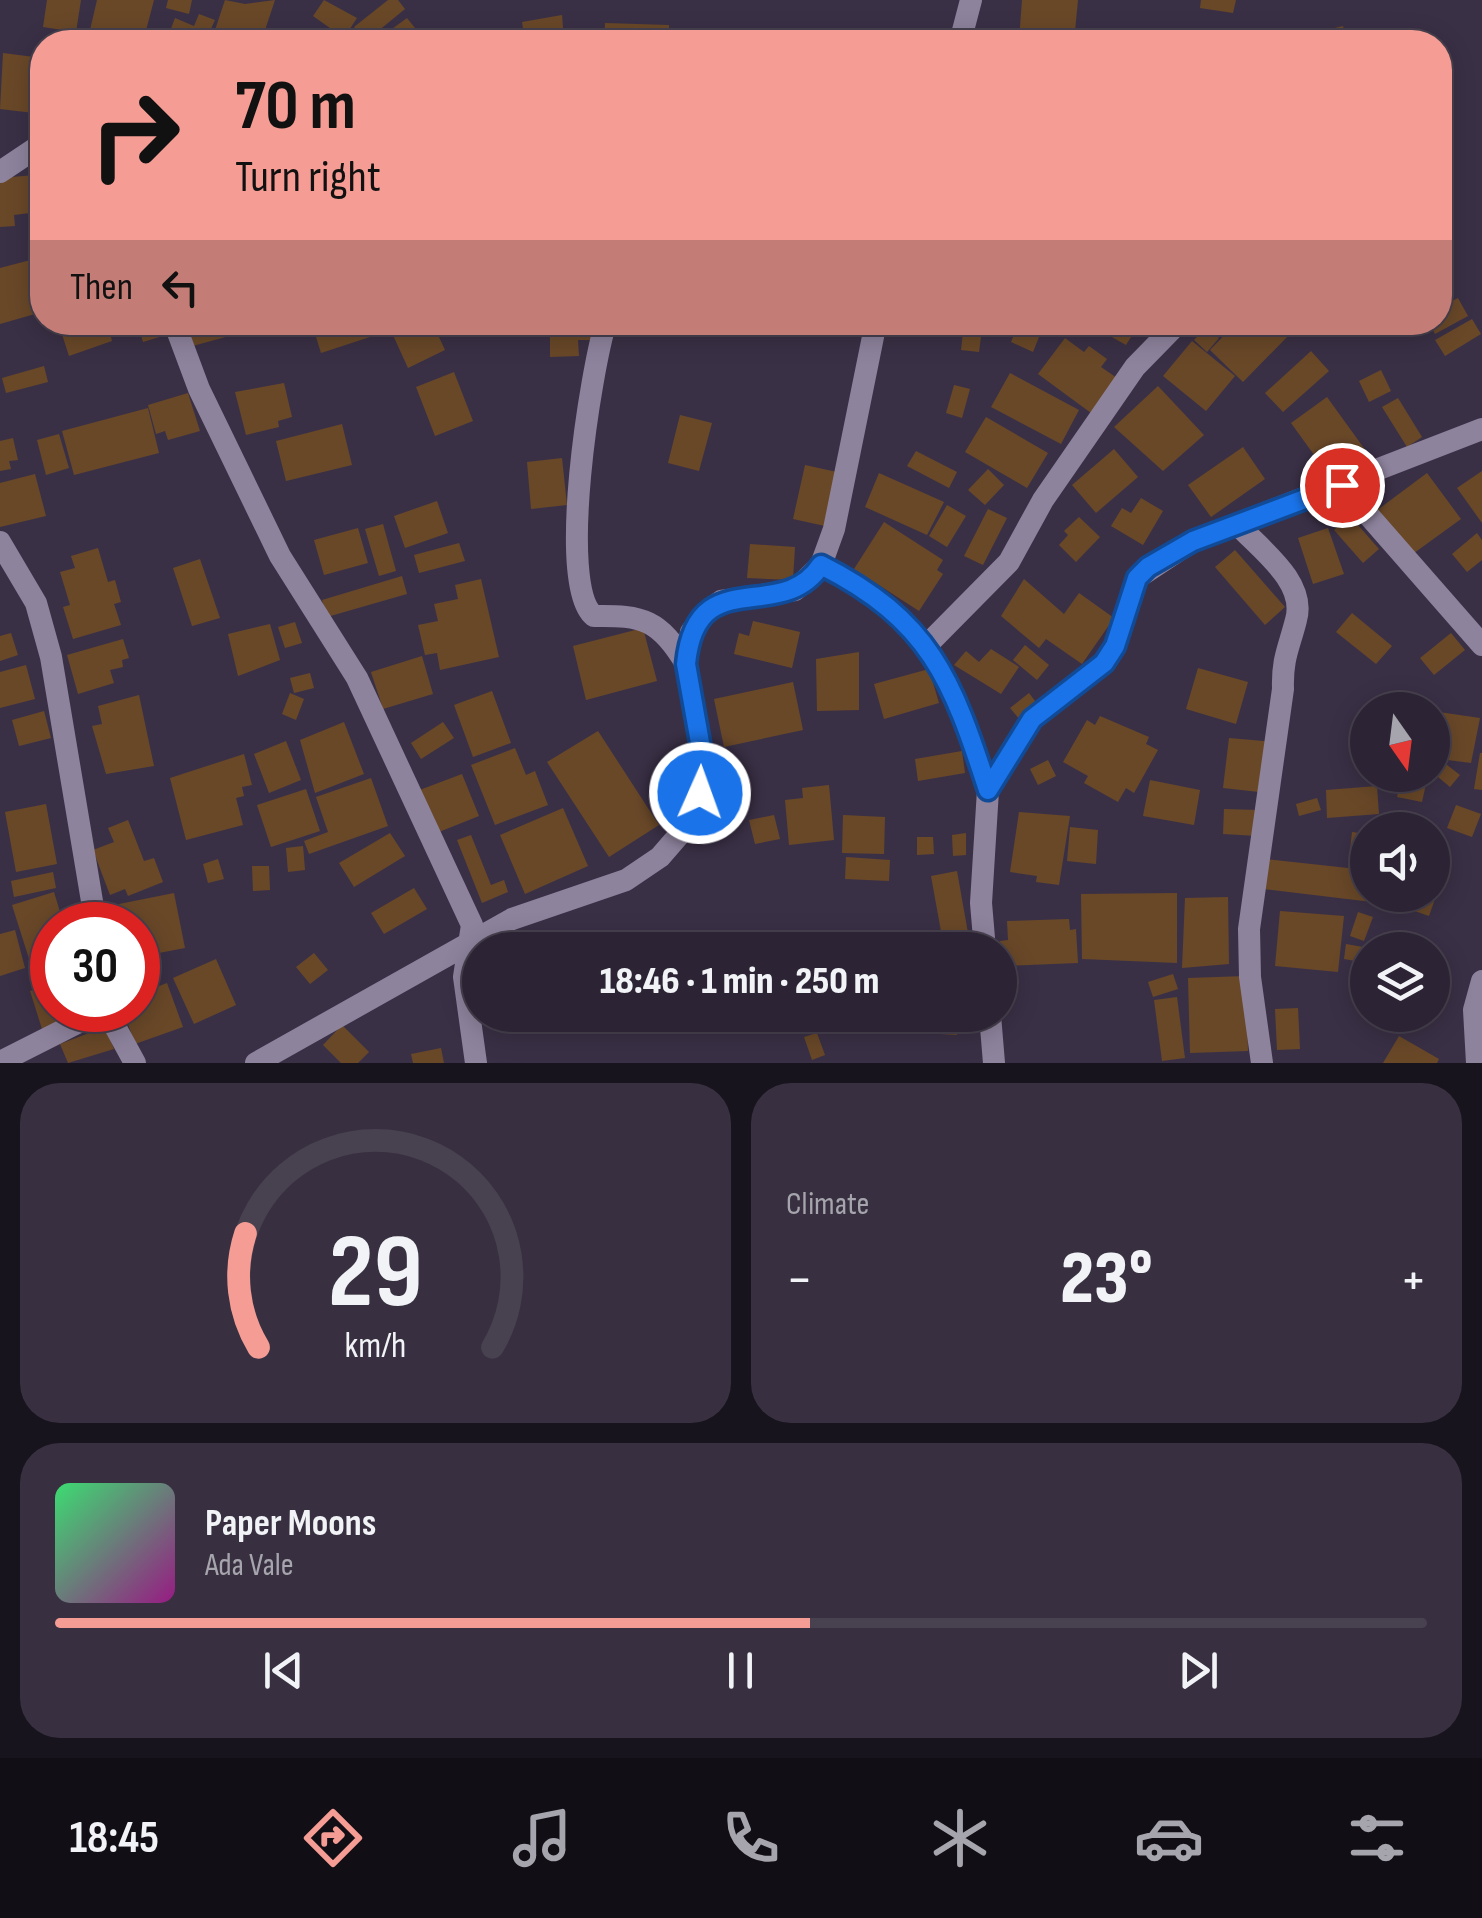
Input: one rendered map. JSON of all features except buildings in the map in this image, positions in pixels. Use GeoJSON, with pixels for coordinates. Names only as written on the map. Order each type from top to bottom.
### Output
{"type":"FeatureCollection","features":[{"type":"Feature","properties":{"kind":"street"},"geometry":{"type":"LineString","coordinates":[[963,30],[971,0]]}},
{"type":"Feature","properties":{"kind":"street"},"geometry":{"type":"LineString","coordinates":[[0,172],[30,152]]}},
{"type":"Feature","properties":{"kind":"street"},"geometry":{"type":"LineString","coordinates":[[179,335],[198,389],[280,556],[357,678],[416,812],[440,849],[472,925],[471,932]]}},
{"type":"Feature","properties":{"kind":"street"},"geometry":{"type":"LineString","coordinates":[[604,335],[575,524],[583,604],[594,616],[630,615],[650,621],[675,646],[686,664]]}},
{"type":"Feature","properties":{"kind":"street"},"geometry":{"type":"LineString","coordinates":[[490,932],[512,919],[626,880],[660,858],[692,820],[704,765],[686,664],[692,632],[706,612],[738,597],[795,590],[821,565],[834,529],[873,335]]}},
{"type":"Feature","properties":{"kind":"street"},"geometry":{"type":"LineString","coordinates":[[927,646],[1009,562],[1042,500],[1135,366],[1166,335]]}},
{"type":"Feature","properties":{"kind":"street"},"geometry":{"type":"LineString","coordinates":[[988,790],[1032,719],[1104,663],[1115,646],[1137,578],[1161,558],[1237,524],[1482,429]]}},
{"type":"Feature","properties":{"kind":"street"},"geometry":{"type":"LineString","coordinates":[[1342,485],[1482,644]]}},
{"type":"Feature","properties":{"kind":"street"},"geometry":{"type":"LineString","coordinates":[[1237,524],[1287,577],[1299,598],[1297,618],[1282,656],[1283,689],[1248,929],[1262,1063]]}},
{"type":"Feature","properties":{"kind":"street"},"geometry":{"type":"LineString","coordinates":[[0,542],[36,602],[51,656],[92,902]]}},
{"type":"Feature","properties":{"kind":"street"},"geometry":{"type":"LineString","coordinates":[[821,565],[872,592],[900,614],[927,646],[967,726],[988,790],[984,932]]}},
{"type":"Feature","properties":{"kind":"street"},"geometry":{"type":"LineString","coordinates":[[256,1063],[462,949]]}},
{"type":"Feature","properties":{"kind":"street"},"geometry":{"type":"LineString","coordinates":[[1477,1063],[1474,1010],[1482,981]]}},
{"type":"Feature","properties":{"kind":"street"},"geometry":{"type":"LineString","coordinates":[[0,1062],[61,1032]]}},
{"type":"Feature","properties":{"kind":"street"},"geometry":{"type":"LineString","coordinates":[[117,1032],[135,1063]]}},
{"type":"Feature","properties":{"kind":"street"},"geometry":{"type":"LineString","coordinates":[[472,1032],[476,1063]]}},
{"type":"Feature","properties":{"kind":"street"},"geometry":{"type":"LineString","coordinates":[[991,1032],[994,1063]]}},
{"type":"Feature","properties":{"kind":"route"},"geometry":{"type":"LineString","coordinates":[[700,793],[704,765],[686,664],[692,632],[706,612],[721,601],[795,590],[821,565],[872,592],[900,614],[943,672],[967,726],[988,790],[1032,719],[1104,663],[1115,646],[1137,578],[1148,567],[1193,541],[1342,485]]}}]}
